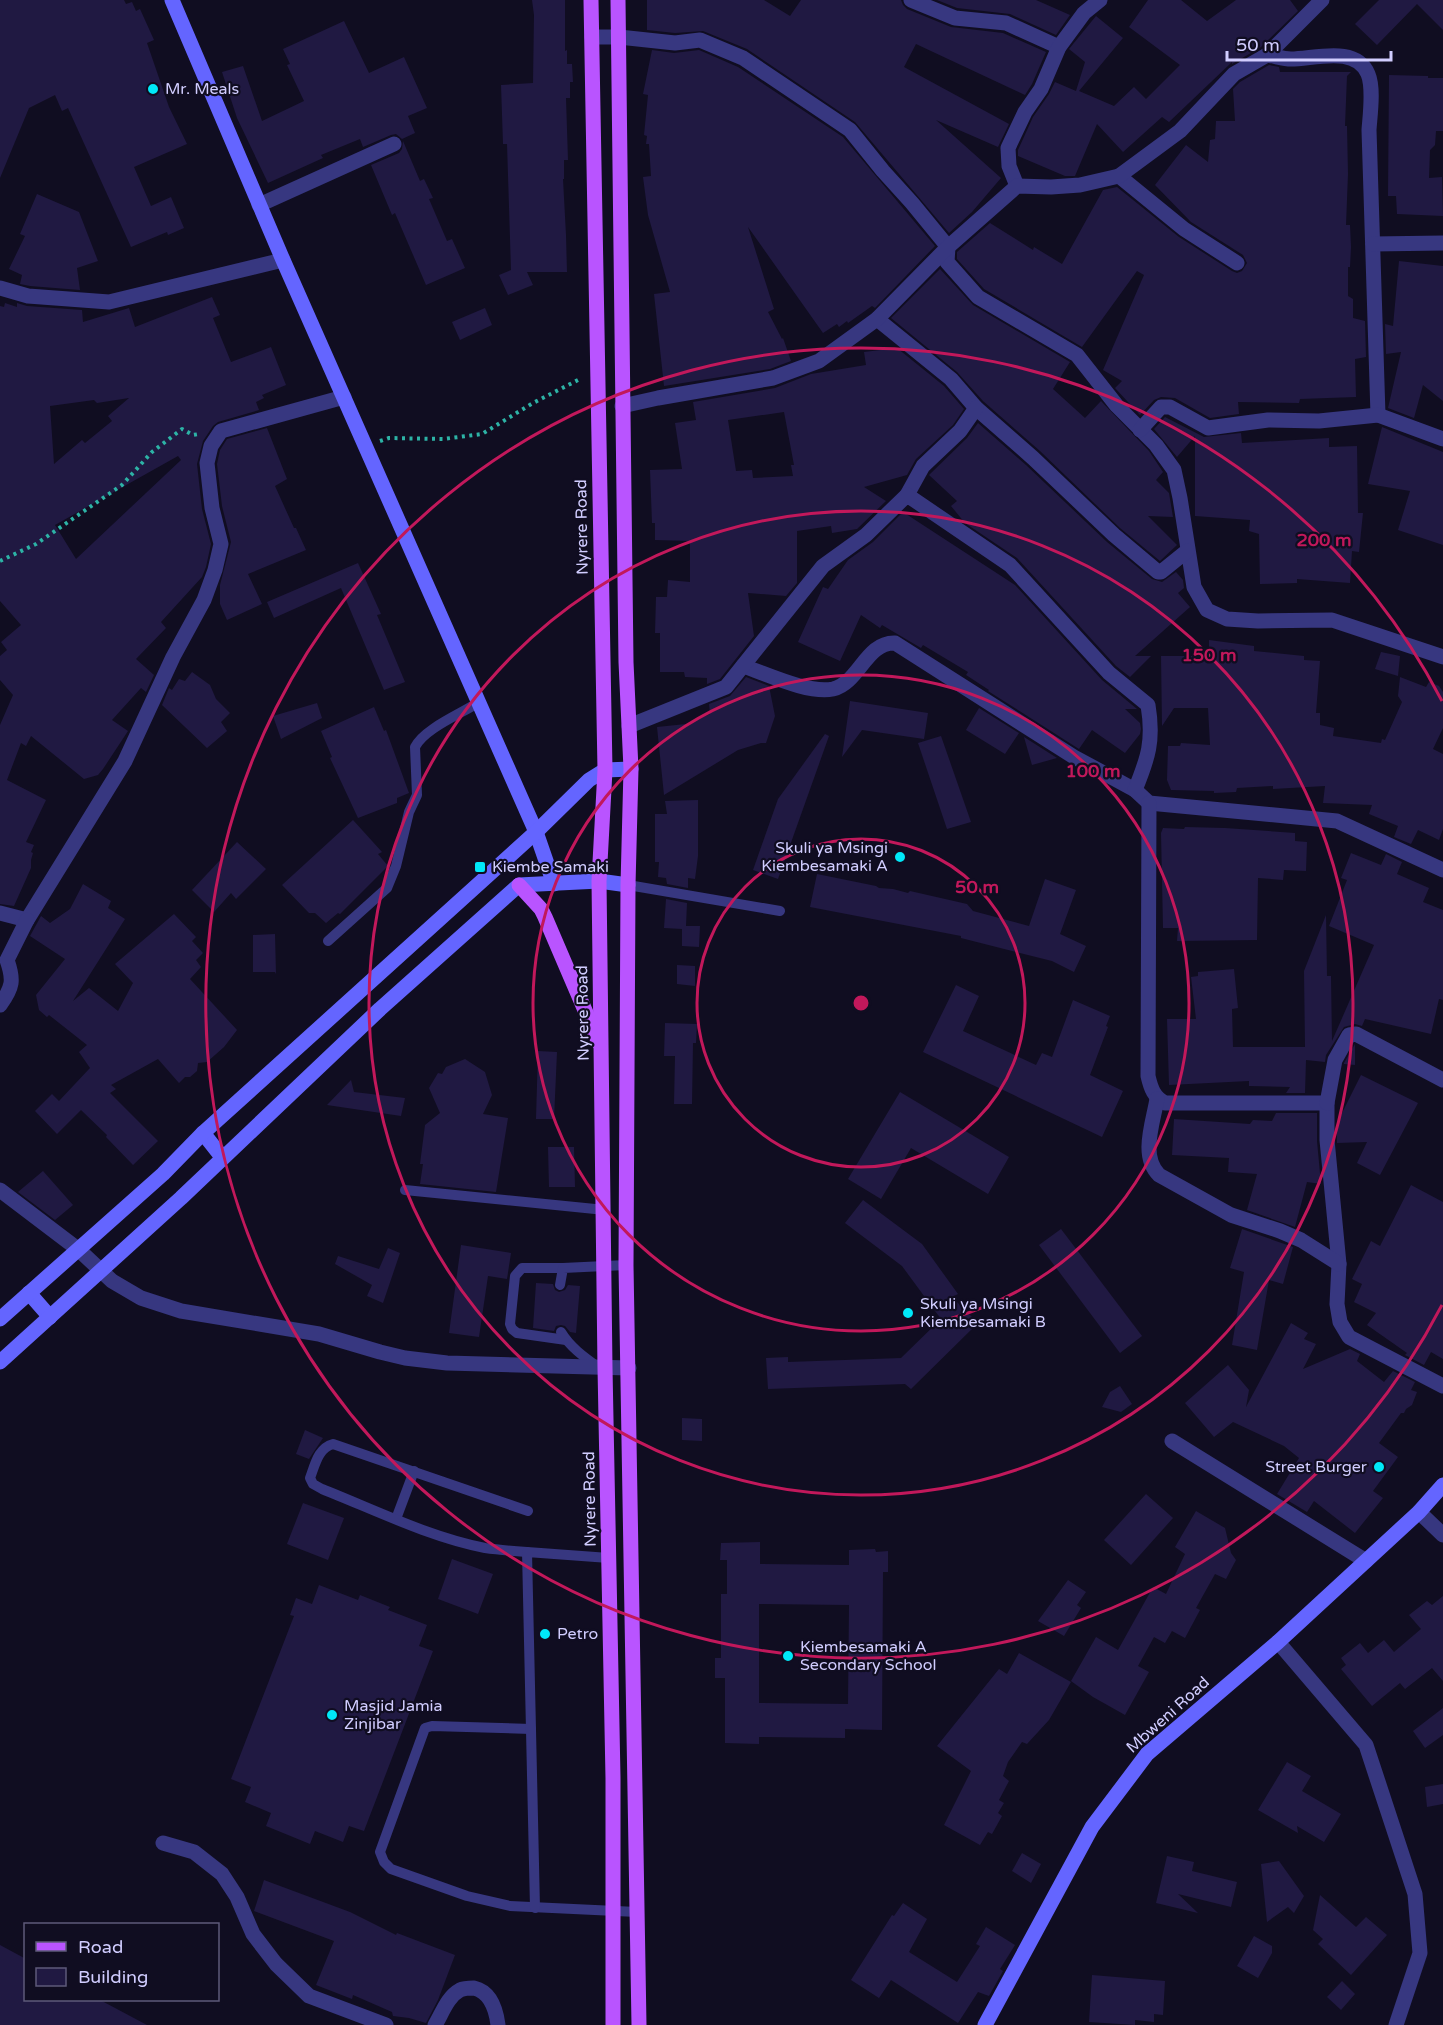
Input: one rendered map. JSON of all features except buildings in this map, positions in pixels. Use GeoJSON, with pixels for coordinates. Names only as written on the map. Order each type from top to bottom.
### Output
{"type":"FeatureCollection","features":[{"type":"Feature","properties":{"kind":"main road"},"geometry":{"type":"LineString","coordinates":[[172,0],[282,260],[536,832],[554,884]]}},
{"type":"Feature","properties":{"kind":"main road","name":"Nyrere Road"},"geometry":{"type":"LineString","coordinates":[[591,0],[605,770],[599,881],[605,1210],[602,1368],[614,1778],[613,2025]]}},
{"type":"Feature","properties":{"kind":"main road"},"geometry":{"type":"LineString","coordinates":[[618,0],[622,406],[631,769],[628,885],[627,1265],[639,2025]]}},
{"type":"Feature","properties":{"kind":"main road"},"geometry":{"type":"LineString","coordinates":[[0,1319],[163,1174],[203,1133],[536,832],[589,780],[605,770],[631,769]]}},
{"type":"Feature","properties":{"kind":"main road"},"geometry":{"type":"LineString","coordinates":[[0,1362],[181,1198],[380,1010],[519,885],[599,881],[628,885]]}},
{"type":"Feature","properties":{"kind":"main road"},"geometry":{"type":"LineString","coordinates":[[519,885],[541,909],[602,1051]]}},
{"type":"Feature","properties":{"kind":"main road"},"geometry":{"type":"LineString","coordinates":[[363,987],[380,1010]]}},
{"type":"Feature","properties":{"kind":"main road"},"geometry":{"type":"LineString","coordinates":[[203,1133],[222,1157]]}},
{"type":"Feature","properties":{"kind":"main road"},"geometry":{"type":"LineString","coordinates":[[29,1293],[50,1317]]}},
{"type":"Feature","properties":{"kind":"main road","name":"Mbweni Road"},"geometry":{"type":"LineString","coordinates":[[986,2025],[1092,1827],[1147,1754],[1278,1642],[1419,1512],[1443,1485]]}},
{"type":"Feature","properties":{"kind":"street"},"geometry":{"type":"LineString","coordinates":[[911,0],[955,18],[1006,23],[1059,47]]}},
{"type":"Feature","properties":{"kind":"street"},"geometry":{"type":"LineString","coordinates":[[1017,186],[1009,166],[1008,148],[1025,112],[1041,89],[1059,47],[1084,12],[1100,0]]}},
{"type":"Feature","properties":{"kind":"street"},"geometry":{"type":"LineString","coordinates":[[622,406],[773,378],[819,361],[877,319],[948,247],[1017,186],[1051,188],[1080,185],[1119,176],[1180,131],[1234,74],[1267,55],[1322,0]]}},
{"type":"Feature","properties":{"kind":"street"},"geometry":{"type":"LineString","coordinates":[[592,37],[619,37],[675,43],[700,40],[743,58],[850,130],[948,247],[947,262],[978,297],[1077,355],[1117,406],[1156,445],[1174,470],[1194,586],[1207,610],[1227,619],[1332,620],[1443,657]]}},
{"type":"Feature","properties":{"kind":"street"},"geometry":{"type":"LineString","coordinates":[[1267,55],[1289,59],[1341,56],[1360,61],[1369,74],[1378,415]]}},
{"type":"Feature","properties":{"kind":"street"},"geometry":{"type":"LineString","coordinates":[[259,205],[394,144]]}},
{"type":"Feature","properties":{"kind":"street"},"geometry":{"type":"LineString","coordinates":[[1119,176],[1184,229],[1237,263]]}},
{"type":"Feature","properties":{"kind":"street"},"geometry":{"type":"LineString","coordinates":[[1373,244],[1443,243]]}},
{"type":"Feature","properties":{"kind":"street"},"geometry":{"type":"LineString","coordinates":[[0,288],[28,296],[109,302],[282,260]]}},
{"type":"Feature","properties":{"kind":"street"},"geometry":{"type":"LineString","coordinates":[[877,319],[946,375],[976,408],[1033,458],[1114,535],[1158,572],[1187,551]]}},
{"type":"Feature","properties":{"kind":"street"},"geometry":{"type":"LineString","coordinates":[[0,1005],[11,986],[13,977],[8,960],[27,920],[125,761],[173,657],[204,600],[215,570],[221,544],[212,508],[207,463],[211,446],[220,431],[344,397]]}},
{"type":"Feature","properties":{"kind":"street"},"geometry":{"type":"LineString","coordinates":[[1140,430],[1161,407],[1170,407],[1208,428],[1268,420],[1319,421],[1378,415],[1443,439]]}},
{"type":"Feature","properties":{"kind":"street"},"geometry":{"type":"LineString","coordinates":[[629,726],[726,687],[823,566],[866,535],[907,495],[923,466],[960,431],[976,408]]}},
{"type":"Feature","properties":{"kind":"street"},"geometry":{"type":"LineString","coordinates":[[907,495],[1010,566],[1109,673],[1148,705],[1152,727],[1149,757],[1135,790]]}},
{"type":"Feature","properties":{"kind":"street"},"geometry":{"type":"LineString","coordinates":[[743,666],[798,684],[820,689],[833,689],[843,685],[877,648],[887,643],[895,643],[1064,751],[1135,790],[1149,803],[1337,820],[1443,870]]}},
{"type":"Feature","properties":{"kind":"street"},"geometry":{"type":"LineString","coordinates":[[1149,803],[1148,1076],[1151,1089],[1157,1099],[1165,1104],[1327,1103]]}},
{"type":"Feature","properties":{"kind":"street"},"geometry":{"type":"LineString","coordinates":[[0,913],[27,920]]}},
{"type":"Feature","properties":{"kind":"street"},"geometry":{"type":"LineString","coordinates":[[1443,1080],[1356,1034],[1349,1035],[1335,1060],[1327,1103],[1327,1140],[1339,1264],[1337,1304],[1340,1322],[1349,1337],[1443,1386]]}},
{"type":"Feature","properties":{"kind":"street"},"geometry":{"type":"LineString","coordinates":[[1157,1099],[1148,1157],[1159,1175],[1231,1215],[1301,1240],[1339,1264]]}},
{"type":"Feature","properties":{"kind":"street"},"geometry":{"type":"LineString","coordinates":[[0,1190],[79,1250],[99,1271],[130,1293],[174,1309],[319,1334],[405,1358],[447,1363],[629,1368]]}},
{"type":"Feature","properties":{"kind":"street"},"geometry":{"type":"LineString","coordinates":[[1172,1441],[1366,1561]]}},
{"type":"Feature","properties":{"kind":"street"},"geometry":{"type":"LineString","coordinates":[[1419,1512],[1443,1535]]}},
{"type":"Feature","properties":{"kind":"street"},"geometry":{"type":"LineString","coordinates":[[1278,1642],[1366,1745],[1416,1894],[1420,1953],[1396,2025]]}},
{"type":"Feature","properties":{"kind":"street"},"geometry":{"type":"LineString","coordinates":[[163,1843],[194,1852],[222,1874],[237,1898],[253,1934],[276,1964],[309,1996],[386,2025]]}},
{"type":"Feature","properties":{"kind":"street"},"geometry":{"type":"LineString","coordinates":[[435,2025],[449,2000],[459,1990],[467,1988],[486,1993],[493,2003],[498,2025]]}},
{"type":"Feature","properties":{"kind":"lane"},"geometry":{"type":"LineString","coordinates":[[328,941],[387,888],[396,866],[409,812],[417,795],[415,747],[427,734],[479,702]]}},
{"type":"Feature","properties":{"kind":"lane"},"geometry":{"type":"LineString","coordinates":[[628,885],[780,911]]}},
{"type":"Feature","properties":{"kind":"lane"},"geometry":{"type":"LineString","coordinates":[[405,1190],[605,1210]]}},
{"type":"Feature","properties":{"kind":"lane"},"geometry":{"type":"LineString","coordinates":[[602,1368],[564,1336],[518,1333],[512,1329],[510,1324],[515,1276],[522,1268],[627,1265]]}},
{"type":"Feature","properties":{"kind":"lane"},"geometry":{"type":"LineString","coordinates":[[560,1285],[563,1268]]}},
{"type":"Feature","properties":{"kind":"lane"},"geometry":{"type":"LineString","coordinates":[[528,1512],[333,1444],[321,1451],[310,1478],[313,1484],[322,1489],[457,1541],[486,1548],[609,1558]]}},
{"type":"Feature","properties":{"kind":"lane"},"geometry":{"type":"LineString","coordinates":[[396,1519],[414,1471]]}},
{"type":"Feature","properties":{"kind":"lane"},"geometry":{"type":"LineString","coordinates":[[527,1552],[535,1908]]}},
{"type":"Feature","properties":{"kind":"lane"},"geometry":{"type":"LineString","coordinates":[[531,1729],[432,1726],[425,1728],[380,1852],[384,1862],[391,1869],[466,1896],[510,1906],[637,1912]]}},
{"type":"Feature","properties":{"kind":"path"},"geometry":{"type":"LineString","coordinates":[[366,446],[389,438],[443,439],[482,434],[568,384],[598,372]]}},
{"type":"Feature","properties":{"kind":"path"},"geometry":{"type":"LineString","coordinates":[[0,561],[36,544],[122,485],[152,452],[182,429],[193,435],[220,431]]}},
{"type":"Feature","properties":{"kind":"place","name":"Mr. Meals"},"geometry":{"type":"Point","coordinates":[153,89]}},
{"type":"Feature","properties":{"kind":"place","name":"Skuli ya Msingi Kiembesamaki A"},"geometry":{"type":"Point","coordinates":[900,857]}},
{"type":"Feature","properties":{"kind":"place","name":"Kiembe Samaki"},"geometry":{"type":"Point","coordinates":[480,867]}},
{"type":"Feature","properties":{"kind":"place","name":"Skuli ya Msingi Kiembesamaki B"},"geometry":{"type":"Point","coordinates":[908,1313]}},
{"type":"Feature","properties":{"kind":"place","name":"Street Burger"},"geometry":{"type":"Point","coordinates":[1379,1467]}},
{"type":"Feature","properties":{"kind":"place","name":"Petro"},"geometry":{"type":"Point","coordinates":[545,1634]}},
{"type":"Feature","properties":{"kind":"place","name":"Kiembesamaki A Secondary School"},"geometry":{"type":"Point","coordinates":[788,1656]}},
{"type":"Feature","properties":{"kind":"place","name":"Masjid Jamia Zinjibar"},"geometry":{"type":"Point","coordinates":[332,1715]}}]}
